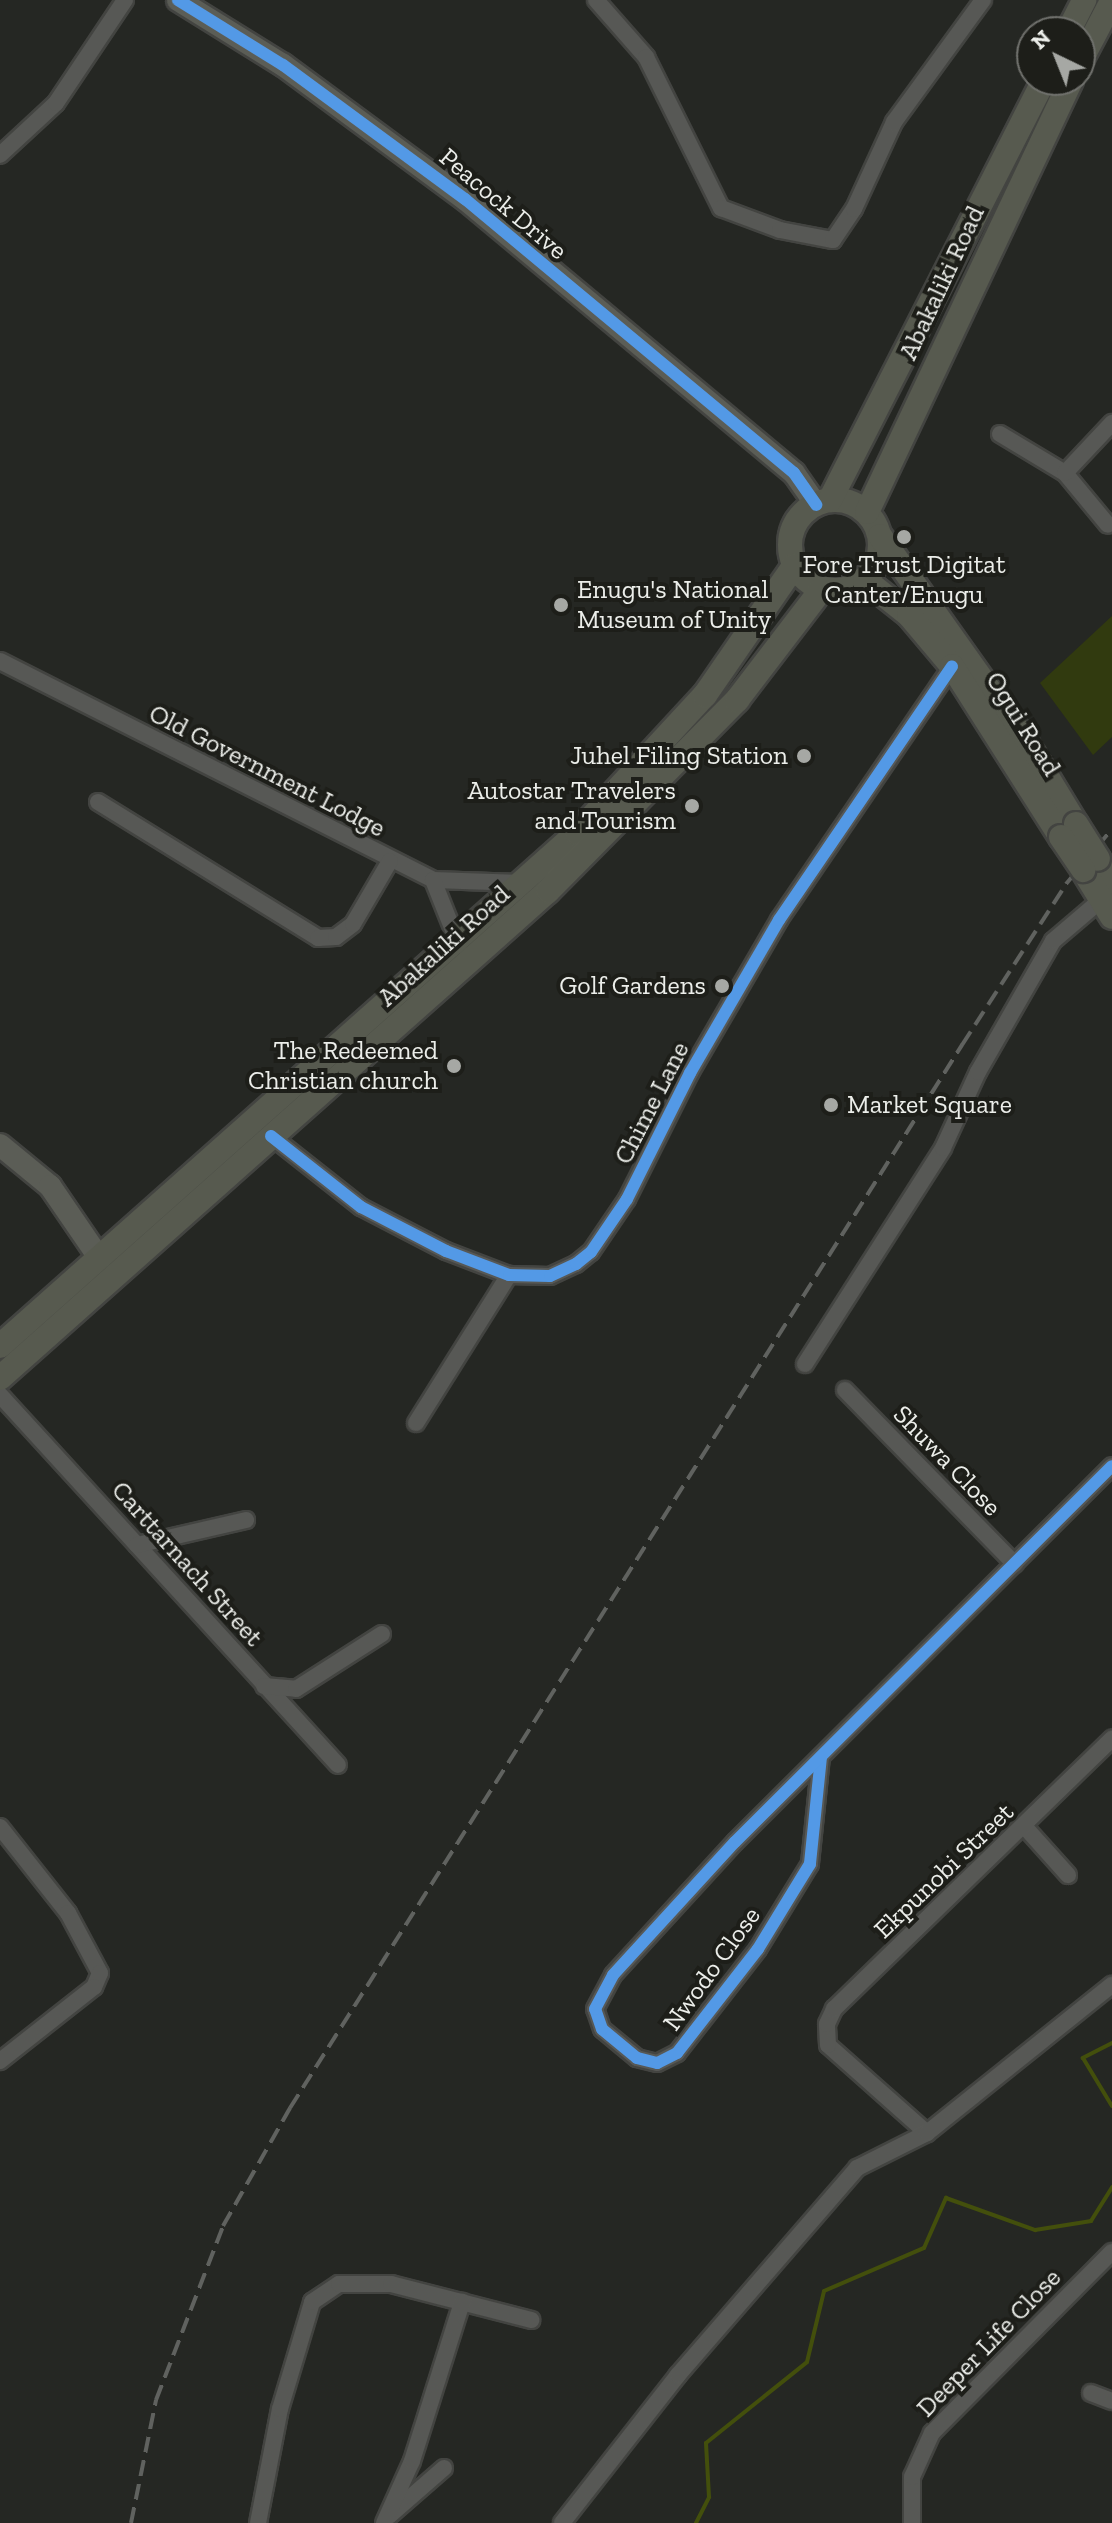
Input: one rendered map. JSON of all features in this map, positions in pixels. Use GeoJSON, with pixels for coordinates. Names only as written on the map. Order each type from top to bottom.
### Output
{"type":"FeatureCollection","features":[{"type":"Feature","properties":{"kind":"main road"},"geometry":{"type":"LineString","coordinates":[[1096,32],[1112,1]]}},
{"type":"Feature","properties":{"kind":"main road","name":"Abakaliki Road"},"geometry":{"type":"LineString","coordinates":[[823,503],[1036,96]]}},
{"type":"Feature","properties":{"kind":"main road","name":"Abakaliki Road"},"geometry":{"type":"LineString","coordinates":[[867,512],[1063,96]]}},
{"type":"Feature","properties":{"kind":"main road"},"geometry":{"type":"LineString","coordinates":[[823,503],[856,505],[867,512],[880,536],[877,564],[865,580],[845,590],[822,589],[794,566],[791,533],[802,514],[823,503]]}},
{"type":"Feature","properties":{"kind":"main road","name":"Ogui Road"},"geometry":{"type":"LineString","coordinates":[[880,536],[1006,712],[1068,831]]}},
{"type":"Feature","properties":{"kind":"main road","name":"Abakaliki Road"},"geometry":{"type":"LineString","coordinates":[[686,736],[794,566]]}},
{"type":"Feature","properties":{"kind":"main road","name":"Ogui Road"},"geometry":{"type":"LineString","coordinates":[[865,580],[909,615],[952,666],[1068,831],[1108,900]]}},
{"type":"Feature","properties":{"kind":"main road","name":"Abakaliki Road"},"geometry":{"type":"LineString","coordinates":[[0,1346],[530,891],[686,736],[737,700],[822,589]]}},
{"type":"Feature","properties":{"kind":"main road","name":"Abakaliki Road"},"geometry":{"type":"LineString","coordinates":[[0,1378],[271,1136],[463,951]]}},
{"type":"Feature","properties":{"kind":"street"},"geometry":{"type":"LineString","coordinates":[[0,155],[56,103],[125,0]]}},
{"type":"Feature","properties":{"kind":"street","name":"Peacock Drive"},"geometry":{"type":"LineString","coordinates":[[178,0],[382,134],[784,465],[823,503]]}},
{"type":"Feature","properties":{"kind":"street"},"geometry":{"type":"LineString","coordinates":[[596,0],[646,57],[721,208],[780,230],[833,240],[854,209],[894,122],[983,0]]}},
{"type":"Feature","properties":{"kind":"street"},"geometry":{"type":"LineString","coordinates":[[1065,473],[1112,423]]}},
{"type":"Feature","properties":{"kind":"street"},"geometry":{"type":"LineString","coordinates":[[1000,434],[1065,473],[1108,525]]}},
{"type":"Feature","properties":{"kind":"street","name":"Old Government Lodge"},"geometry":{"type":"LineString","coordinates":[[0,661],[390,861],[433,880],[530,891]]}},
{"type":"Feature","properties":{"kind":"street","name":"Chime Lane"},"geometry":{"type":"LineString","coordinates":[[271,1136],[388,1223],[509,1275],[550,1276],[591,1252],[627,1199],[690,1073],[779,920],[952,666]]}},
{"type":"Feature","properties":{"kind":"street"},"geometry":{"type":"LineString","coordinates":[[98,802],[318,938],[336,937],[353,924],[390,861]]}},
{"type":"Feature","properties":{"kind":"street"},"geometry":{"type":"LineString","coordinates":[[433,880],[463,951]]}},
{"type":"Feature","properties":{"kind":"street"},"geometry":{"type":"LineString","coordinates":[[805,1364],[943,1148],[978,1072],[1053,941],[1108,900]]}},
{"type":"Feature","properties":{"kind":"street"},"geometry":{"type":"LineString","coordinates":[[0,1145],[50,1186],[100,1259]]}},
{"type":"Feature","properties":{"kind":"street"},"geometry":{"type":"LineString","coordinates":[[416,1423],[509,1275]]}},
{"type":"Feature","properties":{"kind":"street","name":"Shuwa Close"},"geometry":{"type":"LineString","coordinates":[[845,1390],[1015,1564]]}},
{"type":"Feature","properties":{"kind":"street","name":"Carttarnach Street"},"geometry":{"type":"LineString","coordinates":[[0,1395],[338,1765]]}},
{"type":"Feature","properties":{"kind":"street","name":"Nwodo Close"},"geometry":{"type":"LineString","coordinates":[[821,1757],[813,1853],[795,1889],[691,2038],[677,2053],[657,2063],[637,2058],[602,2029],[595,2009],[599,1995],[685,1893],[821,1757],[1015,1564],[1112,1466]]}},
{"type":"Feature","properties":{"kind":"street"},"geometry":{"type":"LineString","coordinates":[[137,1545],[246,1520]]}},
{"type":"Feature","properties":{"kind":"street"},"geometry":{"type":"LineString","coordinates":[[264,1686],[296,1689],[382,1634]]}},
{"type":"Feature","properties":{"kind":"street","name":"Ekpunobi Street"},"geometry":{"type":"LineString","coordinates":[[927,2133],[828,2045],[827,2024],[834,2009],[1112,1739]]}},
{"type":"Feature","properties":{"kind":"street"},"geometry":{"type":"LineString","coordinates":[[1024,1826],[1068,1875]]}},
{"type":"Feature","properties":{"kind":"street"},"geometry":{"type":"LineString","coordinates":[[0,1829],[68,1913],[100,1973],[94,1987],[74,2005],[0,2061]]}},
{"type":"Feature","properties":{"kind":"street"},"geometry":{"type":"LineString","coordinates":[[562,2523],[678,2375],[846,2179],[866,2160],[927,2133],[1112,1985]]}},
{"type":"Feature","properties":{"kind":"street","name":"Deeper Life Close"},"geometry":{"type":"LineString","coordinates":[[912,2523],[912,2477],[932,2433],[1112,2252]]}},
{"type":"Feature","properties":{"kind":"street"},"geometry":{"type":"LineString","coordinates":[[258,2523],[307,2307],[339,2284],[391,2284],[531,2320]]}},
{"type":"Feature","properties":{"kind":"street"},"geometry":{"type":"LineString","coordinates":[[384,2521],[412,2461],[462,2302]]}},
{"type":"Feature","properties":{"kind":"street"},"geometry":{"type":"LineString","coordinates":[[1091,2393],[1112,2401]]}},
{"type":"Feature","properties":{"kind":"street"},"geometry":{"type":"LineString","coordinates":[[384,2521],[444,2468]]}},
{"type":"Feature","properties":{"kind":"green space"},"geometry":{"type":"Polygon","coordinates":[[[1112,616],[1112,737],[1093,755],[1040,683],[1112,616]]]}},
{"type":"Feature","properties":{"kind":"waterway"},"geometry":{"type":"LineString","coordinates":[[1112,2043],[1083,2058],[1112,2106]]}},
{"type":"Feature","properties":{"kind":"waterway"},"geometry":{"type":"LineString","coordinates":[[696,2523],[709,2497],[706,2443],[807,2362],[824,2291],[924,2248],[946,2198],[1035,2230],[1091,2221],[1112,2187]]}},
{"type":"Feature","properties":{"kind":"railway"},"geometry":{"type":"LineString","coordinates":[[131,2523],[156,2400],[223,2226],[290,2108],[962,1045],[1066,884],[1112,829]]}},
{"type":"Feature","properties":{"kind":"cycle path"},"geometry":{"type":"LineString","coordinates":[[178,0],[283,65],[465,199],[794,473],[816,505]]}},
{"type":"Feature","properties":{"kind":"cycle path"},"geometry":{"type":"LineString","coordinates":[[271,1136],[361,1207],[446,1251],[509,1275],[550,1276],[576,1264],[591,1252],[627,1199],[690,1073],[779,920],[952,666]]}},
{"type":"Feature","properties":{"kind":"cycle path"},"geometry":{"type":"LineString","coordinates":[[821,1757],[810,1864],[758,1949],[677,2053],[657,2063],[637,2058],[602,2029],[595,2009],[613,1975],[735,1842],[1112,1466]]}},
{"type":"Feature","properties":{"kind":"place","name":"Fore Trust Digitat Canter/Enugu"},"geometry":{"type":"Point","coordinates":[904,537]}},
{"type":"Feature","properties":{"kind":"place","name":"Enugu's National Museum of Unity"},"geometry":{"type":"Point","coordinates":[561,605]}},
{"type":"Feature","properties":{"kind":"place","name":"Juhel Filing Station"},"geometry":{"type":"Point","coordinates":[804,756]}},
{"type":"Feature","properties":{"kind":"place","name":"Autostar Travelers and Tourism"},"geometry":{"type":"Point","coordinates":[692,806]}},
{"type":"Feature","properties":{"kind":"place","name":"Golf Gardens"},"geometry":{"type":"Point","coordinates":[722,986]}},
{"type":"Feature","properties":{"kind":"place","name":"The Redeemed Christian church"},"geometry":{"type":"Point","coordinates":[454,1066]}},
{"type":"Feature","properties":{"kind":"place","name":"Market Square"},"geometry":{"type":"Point","coordinates":[831,1105]}}]}
